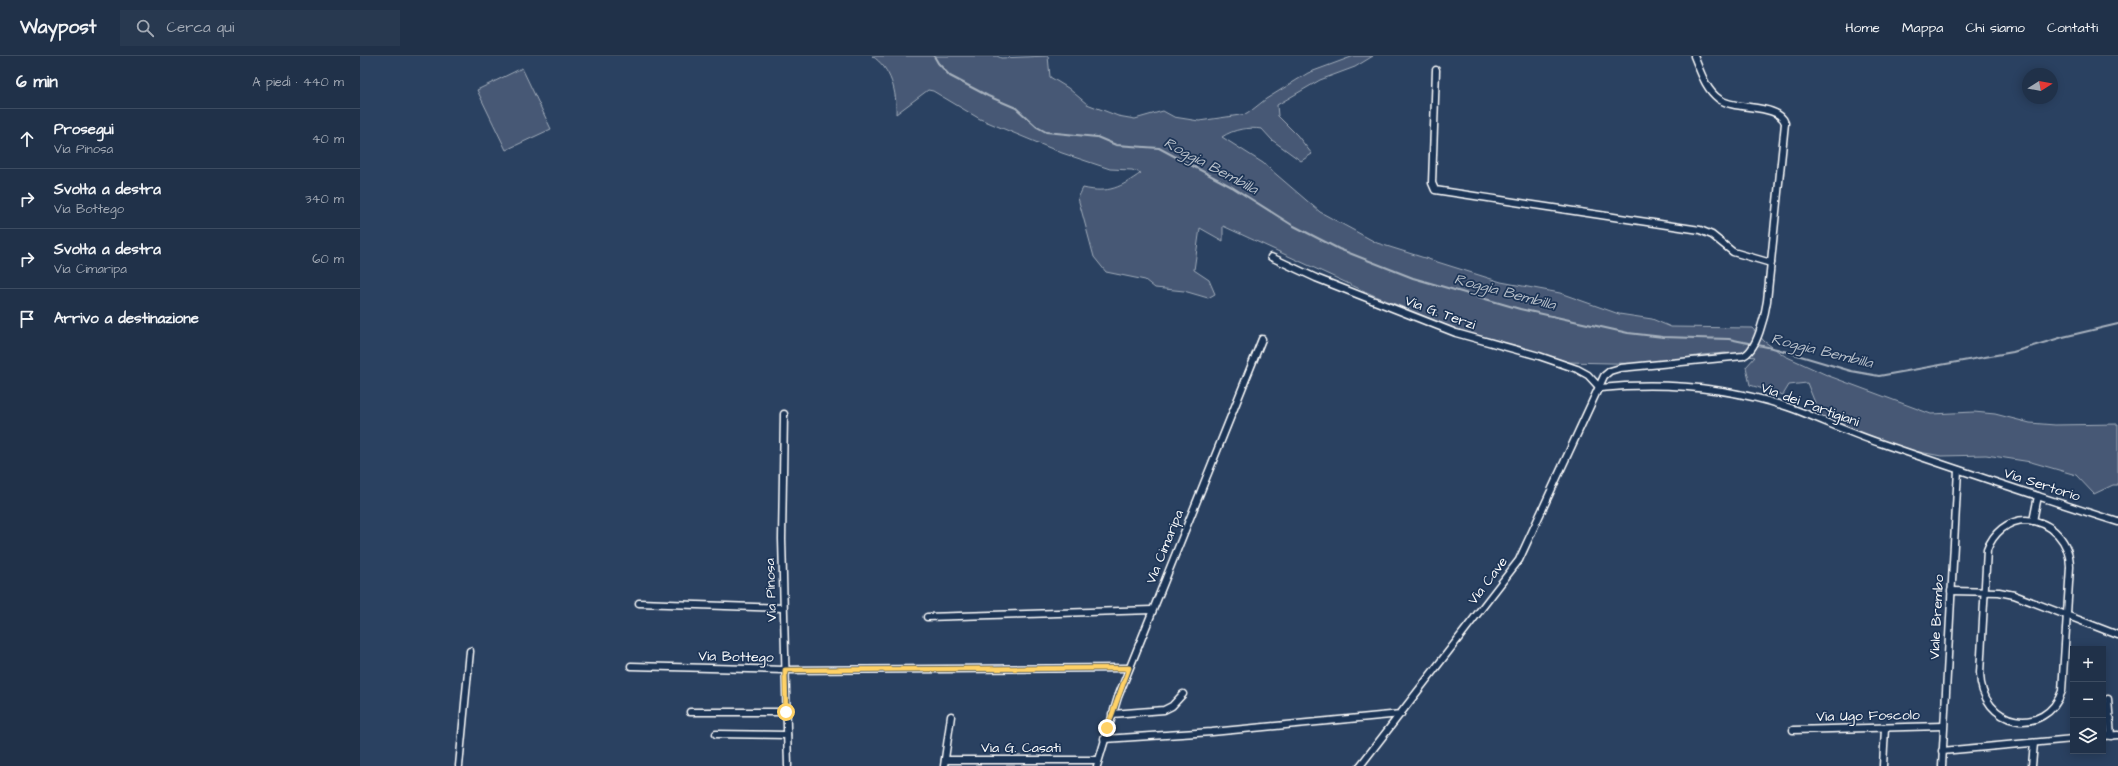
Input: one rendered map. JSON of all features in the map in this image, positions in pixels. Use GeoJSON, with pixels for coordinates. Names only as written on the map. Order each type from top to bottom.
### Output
{"type":"FeatureCollection","features":[{"type":"Feature","properties":{"kind":"street"},"geometry":{"type":"LineString","coordinates":[[1436,70],[1432,183],[1435,190],[1702,230],[1712,235],[1730,251],[1771,263],[1785,128],[1784,120],[1775,112],[1731,105],[1720,100],[1707,85],[1694,56]]}},
{"type":"Feature","properties":{"kind":"street","name":"Via G. Terzi"},"geometry":{"type":"LineString","coordinates":[[1271,257],[1316,278],[1450,330],[1577,369],[1588,375],[1600,388]]}},
{"type":"Feature","properties":{"kind":"street","name":"Via Cave"},"geometry":{"type":"LineString","coordinates":[[1360,766],[1519,560],[1600,388],[1604,376],[1615,369],[1743,356],[1748,354],[1755,341],[1765,312],[1771,263]]}},
{"type":"Feature","properties":{"kind":"street","name":"Via Cimaripa"},"geometry":{"type":"LineString","coordinates":[[1097,763],[1112,714],[1129,668],[1262,339]]}},
{"type":"Feature","properties":{"kind":"street","name":"Via dei Partigiani"},"geometry":{"type":"LineString","coordinates":[[1600,388],[1649,384],[1744,395],[1789,408],[1873,441],[1958,470]]}},
{"type":"Feature","properties":{"kind":"street","name":"Via Pinosa"},"geometry":{"type":"LineString","coordinates":[[784,414],[782,534],[788,766]]}},
{"type":"Feature","properties":{"kind":"street","name":"Via Sertorio"},"geometry":{"type":"LineString","coordinates":[[1958,470],[2118,522]]}},
{"type":"Feature","properties":{"kind":"street","name":"Viale Brembo"},"geometry":{"type":"LineString","coordinates":[[1942,766],[1958,470]]}},
{"type":"Feature","properties":{"kind":"street"},"geometry":{"type":"LineString","coordinates":[[2033,521],[2038,496]]}},
{"type":"Feature","properties":{"kind":"street"},"geometry":{"type":"LineString","coordinates":[[2033,521],[2054,531],[2067,547],[2070,564],[2064,684],[2059,699],[2052,708],[2038,717],[2025,721],[2013,720],[1993,709],[1987,702],[1982,691],[1980,673],[1984,592],[1986,556],[1992,539],[1999,530],[2012,522],[2033,521]]}},
{"type":"Feature","properties":{"kind":"street"},"geometry":{"type":"LineString","coordinates":[[1951,591],[1984,592],[2014,596],[2118,635]]}},
{"type":"Feature","properties":{"kind":"street"},"geometry":{"type":"LineString","coordinates":[[639,603],[783,608]]}},
{"type":"Feature","properties":{"kind":"street"},"geometry":{"type":"LineString","coordinates":[[927,617],[1152,610]]}},
{"type":"Feature","properties":{"kind":"street"},"geometry":{"type":"LineString","coordinates":[[459,766],[470,651]]}},
{"type":"Feature","properties":{"kind":"street","name":"Via Bottego"},"geometry":{"type":"LineString","coordinates":[[631,666],[785,670],[1129,668]]}},
{"type":"Feature","properties":{"kind":"street"},"geometry":{"type":"LineString","coordinates":[[1112,714],[1162,710],[1172,706],[1183,694]]}},
{"type":"Feature","properties":{"kind":"street"},"geometry":{"type":"LineString","coordinates":[[2108,699],[2111,736]]}},
{"type":"Feature","properties":{"kind":"street"},"geometry":{"type":"LineString","coordinates":[[690,712],[786,712]]}},
{"type":"Feature","properties":{"kind":"street"},"geometry":{"type":"LineString","coordinates":[[1104,739],[1212,732],[1401,714]]}},
{"type":"Feature","properties":{"kind":"street"},"geometry":{"type":"LineString","coordinates":[[944,763],[951,716]]}},
{"type":"Feature","properties":{"kind":"street","name":"Via Ugo Foscolo"},"geometry":{"type":"LineString","coordinates":[[1794,730],[1943,726]]}},
{"type":"Feature","properties":{"kind":"street"},"geometry":{"type":"LineString","coordinates":[[1883,766],[1885,728]]}},
{"type":"Feature","properties":{"kind":"street"},"geometry":{"type":"LineString","coordinates":[[716,734],[787,735]]}},
{"type":"Feature","properties":{"kind":"street"},"geometry":{"type":"LineString","coordinates":[[2106,736],[2118,735]]}},
{"type":"Feature","properties":{"kind":"street"},"geometry":{"type":"LineString","coordinates":[[1942,751],[2070,739]]}},
{"type":"Feature","properties":{"kind":"street"},"geometry":{"type":"LineString","coordinates":[[2032,766],[2034,743]]}},
{"type":"Feature","properties":{"kind":"street","name":"Via G. Casati"},"geometry":{"type":"LineString","coordinates":[[944,763],[1097,763]]}},
{"type":"Feature","properties":{"kind":"shaded area"},"geometry":{"type":"Polygon","coordinates":[[[872,56],[997,56],[1001,58],[1048,56],[1050,77],[1068,88],[1087,104],[1118,116],[1135,119],[1163,111],[1174,117],[1199,121],[1247,114],[1266,99],[1308,73],[1354,56],[1373,56],[1355,67],[1320,80],[1277,105],[1278,116],[1297,135],[1312,154],[1301,161],[1272,140],[1262,129],[1241,129],[1222,137],[1263,163],[1320,212],[1377,243],[1501,282],[1560,293],[1619,314],[1652,319],[1671,327],[1752,328],[1765,342],[1785,356],[1829,376],[1931,414],[1974,412],[1995,414],[2030,423],[2055,425],[2118,424],[2118,485],[2113,485],[2094,494],[2076,475],[2031,462],[1986,455],[1941,456],[1909,450],[1878,441],[1820,415],[1807,383],[1789,385],[1783,395],[1750,385],[1746,367],[1755,357],[1725,353],[1702,355],[1655,364],[1567,362],[1459,330],[1373,295],[1223,226],[1223,241],[1200,228],[1194,270],[1209,280],[1215,294],[1208,298],[1184,291],[1155,288],[1145,280],[1106,272],[1094,257],[1078,198],[1083,188],[1092,190],[1108,190],[1127,182],[1141,173],[1132,170],[1110,169],[1062,153],[980,119],[933,91],[928,90],[896,114],[892,81],[884,67],[872,56]]]}},
{"type":"Feature","properties":{"kind":"shaded area"},"geometry":{"type":"Polygon","coordinates":[[[522,68],[551,129],[506,150],[477,90],[522,68]]]}},
{"type":"Feature","properties":{"kind":"waterway","name":"Roggia Bembilla"},"geometry":{"type":"LineString","coordinates":[[934,56],[938,63],[950,76],[988,96],[1016,108],[1037,127],[1046,132],[1097,137],[1116,145],[1159,148],[1232,187],[1292,225],[1339,249],[1413,278],[1520,309],[1628,333],[1663,337],[1729,339],[1777,349],[1851,371],[1879,376],[2013,352],[2063,337],[2118,324]]}},
{"type":"Feature","properties":{"kind":"route"},"geometry":{"type":"LineString","coordinates":[[786,712],[785,670],[1129,668],[1107,728]]}}]}
